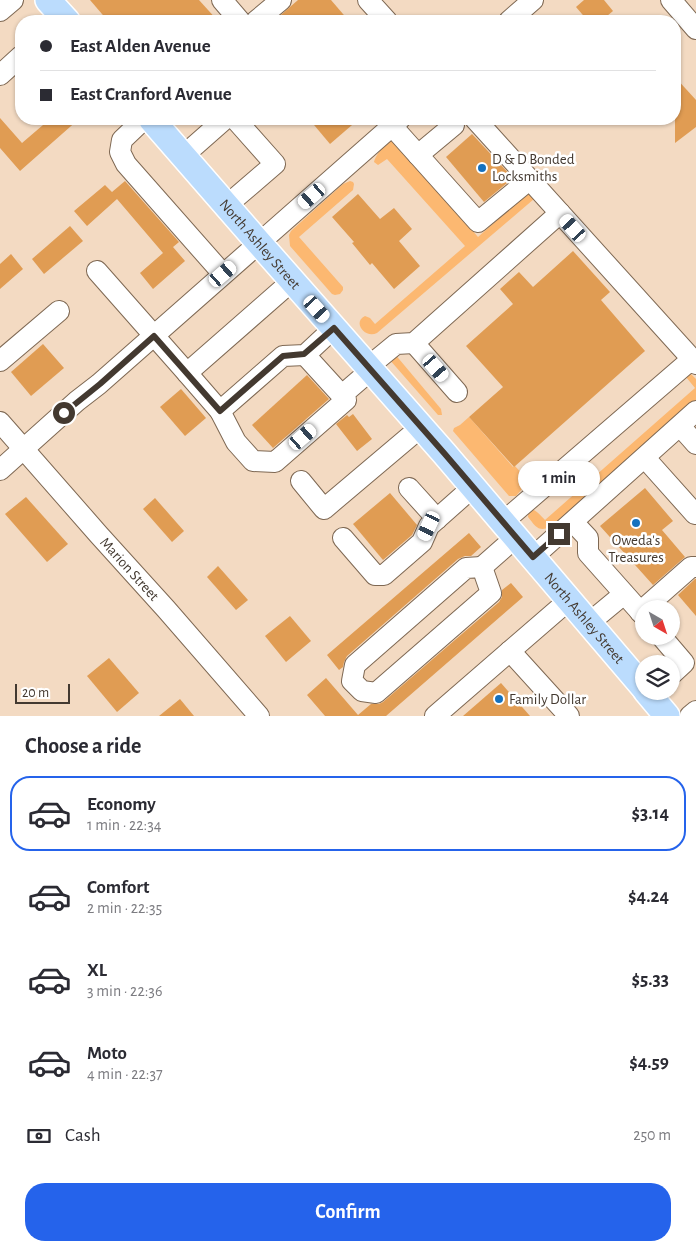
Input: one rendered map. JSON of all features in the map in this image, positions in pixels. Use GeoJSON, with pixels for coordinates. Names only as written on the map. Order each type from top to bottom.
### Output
{"type":"FeatureCollection","features":[{"type":"Feature","properties":{"kind":"main road","name":"North Ashley Street"},"geometry":{"type":"LineString","coordinates":[[156,125],[370,368],[635,676]]}},
{"type":"Feature","properties":{"kind":"main road","name":"North Ashley Street"},"geometry":{"type":"LineString","coordinates":[[655,700],[667,716]]}},
{"type":"Feature","properties":{"kind":"street"},"geometry":{"type":"LineString","coordinates":[[0,11],[13,0]]}},
{"type":"Feature","properties":{"kind":"street"},"geometry":{"type":"LineString","coordinates":[[222,0],[235,15]]}},
{"type":"Feature","properties":{"kind":"street"},"geometry":{"type":"LineString","coordinates":[[263,15],[281,0]]}},
{"type":"Feature","properties":{"kind":"street"},"geometry":{"type":"LineString","coordinates":[[368,0],[382,15]]}},
{"type":"Feature","properties":{"kind":"street"},"geometry":{"type":"LineString","coordinates":[[516,15],[533,0]]}},
{"type":"Feature","properties":{"kind":"street"},"geometry":{"type":"LineString","coordinates":[[671,0],[696,29]]}},
{"type":"Feature","properties":{"kind":"street"},"geometry":{"type":"LineString","coordinates":[[0,75],[15,61]]}},
{"type":"Feature","properties":{"kind":"street"},"geometry":{"type":"LineString","coordinates":[[138,125],[122,140],[120,152],[126,164],[223,274]]}},
{"type":"Feature","properties":{"kind":"street"},"geometry":{"type":"LineString","coordinates":[[183,156],[218,125]]}},
{"type":"Feature","properties":{"kind":"street"},"geometry":{"type":"LineString","coordinates":[[226,206],[275,164],[240,125]]}},
{"type":"Feature","properties":{"kind":"street"},"geometry":{"type":"LineString","coordinates":[[0,470],[393,125]]}},
{"type":"Feature","properties":{"kind":"street"},"geometry":{"type":"LineString","coordinates":[[398,125],[418,155],[478,222],[529,180]]}},
{"type":"Feature","properties":{"kind":"street"},"geometry":{"type":"LineString","coordinates":[[418,155],[454,125]]}},
{"type":"Feature","properties":{"kind":"street"},"geometry":{"type":"LineString","coordinates":[[480,125],[694,361],[509,530],[482,567]]}},
{"type":"Feature","properties":{"kind":"street"},"geometry":{"type":"LineString","coordinates":[[342,396],[396,344],[414,343],[560,213]]}},
{"type":"Feature","properties":{"kind":"street"},"geometry":{"type":"LineString","coordinates":[[97,271],[220,411],[236,442],[253,461],[275,462],[346,400],[304,354]]}},
{"type":"Feature","properties":{"kind":"street"},"geometry":{"type":"LineString","coordinates":[[186,373],[292,280]]}},
{"type":"Feature","properties":{"kind":"street"},"geometry":{"type":"LineString","coordinates":[[0,361],[59,311]]}},
{"type":"Feature","properties":{"kind":"street"},"geometry":{"type":"LineString","coordinates":[[220,411],[283,356],[304,354],[334,328]]}},
{"type":"Feature","properties":{"kind":"street"},"geometry":{"type":"LineString","coordinates":[[414,343],[457,392]]}},
{"type":"Feature","properties":{"kind":"street"},"geometry":{"type":"LineString","coordinates":[[533,557],[696,411]]}},
{"type":"Feature","properties":{"kind":"street","name":"Marion Street"},"geometry":{"type":"LineString","coordinates":[[0,422],[259,716]]}},
{"type":"Feature","properties":{"kind":"street"},"geometry":{"type":"LineString","coordinates":[[680,426],[696,444]]}},
{"type":"Feature","properties":{"kind":"street"},"geometry":{"type":"LineString","coordinates":[[301,481],[324,509],[421,427]]}},
{"type":"Feature","properties":{"kind":"street"},"geometry":{"type":"LineString","coordinates":[[645,458],[696,513]]}},
{"type":"Feature","properties":{"kind":"street"},"geometry":{"type":"LineString","coordinates":[[343,538],[375,575],[384,575],[422,542],[429,526],[473,487]]}},
{"type":"Feature","properties":{"kind":"street"},"geometry":{"type":"LineString","coordinates":[[409,488],[437,519]]}},
{"type":"Feature","properties":{"kind":"street"},"geometry":{"type":"LineString","coordinates":[[573,522],[588,538],[588,553],[635,606]]}},
{"type":"Feature","properties":{"kind":"street"},"geometry":{"type":"LineString","coordinates":[[482,567],[491,593],[376,694],[362,691],[352,681],[355,665],[466,568],[482,567]]}},
{"type":"Feature","properties":{"kind":"street"},"geometry":{"type":"LineString","coordinates":[[657,600],[691,567],[696,567]]}},
{"type":"Feature","properties":{"kind":"street"},"geometry":{"type":"LineString","coordinates":[[589,624],[624,594]]}},
{"type":"Feature","properties":{"kind":"street"},"geometry":{"type":"LineString","coordinates":[[435,716],[569,600]]}},
{"type":"Feature","properties":{"kind":"street"},"geometry":{"type":"LineString","coordinates":[[668,645],[684,664]]}},
{"type":"Feature","properties":{"kind":"street"},"geometry":{"type":"LineString","coordinates":[[510,651],[569,716]]}},
{"type":"Feature","properties":{"kind":"street"},"geometry":{"type":"LineString","coordinates":[[690,716],[696,711]]}},
{"type":"Feature","properties":{"kind":"shaded area"},"geometry":{"type":"Polygon","coordinates":[[[389,141],[398,144],[478,237],[530,191],[535,196],[534,199],[377,333],[368,334],[360,326],[361,319],[365,316],[370,318],[375,324],[465,246],[387,159],[378,165],[374,162],[380,151],[389,141]]]}},
{"type":"Feature","properties":{"kind":"shaded area"},"geometry":{"type":"Polygon","coordinates":[[[350,181],[354,184],[353,190],[299,237],[343,287],[340,294],[335,295],[332,294],[290,246],[289,235],[291,231],[343,184],[350,181]]]}},
{"type":"Feature","properties":{"kind":"shaded area"},"geometry":{"type":"Polygon","coordinates":[[[394,353],[441,409],[442,415],[438,415],[389,359],[394,353]]]}},
{"type":"Feature","properties":{"kind":"shaded area"},"geometry":{"type":"Polygon","coordinates":[[[690,373],[696,379],[696,402],[552,526],[544,529],[538,528],[528,517],[530,510],[535,511],[545,520],[695,388],[686,377],[690,373]]]}},
{"type":"Feature","properties":{"kind":"shaded area"},"geometry":{"type":"Polygon","coordinates":[[[469,417],[513,467],[515,466],[525,477],[522,489],[516,496],[509,496],[453,431],[454,428],[469,417]]]}},
{"type":"Feature","properties":{"kind":"building"},"geometry":{"type":"Polygon","coordinates":[[[90,0],[199,0],[213,15],[103,15],[90,0]]]}},
{"type":"Feature","properties":{"kind":"building"},"geometry":{"type":"Polygon","coordinates":[[[298,0],[331,0],[344,15],[281,15],[298,0]]]}},
{"type":"Feature","properties":{"kind":"building"},"geometry":{"type":"Polygon","coordinates":[[[584,0],[604,0],[613,11],[608,15],[583,15],[576,7],[584,0]]]}},
{"type":"Feature","properties":{"kind":"building"},"geometry":{"type":"Polygon","coordinates":[[[681,84],[696,100],[696,127],[675,143],[675,125],[681,125],[681,84]]]}},
{"type":"Feature","properties":{"kind":"building"},"geometry":{"type":"Polygon","coordinates":[[[0,118],[22,143],[43,125],[72,125],[20,171],[0,148],[0,118]]]}},
{"type":"Feature","properties":{"kind":"building"},"geometry":{"type":"Polygon","coordinates":[[[314,125],[352,125],[330,144],[314,125]]]}},
{"type":"Feature","properties":{"kind":"building","name":"D & D Bonded Locksmiths"},"geometry":{"type":"Polygon","coordinates":[[[472,134],[513,178],[484,202],[446,157],[472,134]]]}},
{"type":"Feature","properties":{"kind":"building"},"geometry":{"type":"Polygon","coordinates":[[[125,181],[179,242],[173,247],[185,261],[153,289],[140,273],[163,253],[117,199],[87,226],[74,211],[105,185],[112,192],[125,181]]]}},
{"type":"Feature","properties":{"kind":"building"},"geometry":{"type":"Polygon","coordinates":[[[358,194],[380,219],[394,208],[412,229],[399,241],[420,266],[394,289],[372,263],[370,265],[352,243],[354,242],[332,217],[358,194]]]}},
{"type":"Feature","properties":{"kind":"building"},"geometry":{"type":"Polygon","coordinates":[[[70,226],[83,241],[44,274],[32,259],[70,226]]]}},
{"type":"Feature","properties":{"kind":"building"},"geometry":{"type":"Polygon","coordinates":[[[573,251],[610,292],[601,300],[645,351],[514,467],[469,417],[503,387],[466,346],[513,304],[500,289],[519,272],[533,287],[573,251]]]}},
{"type":"Feature","properties":{"kind":"building"},"geometry":{"type":"Polygon","coordinates":[[[11,254],[23,269],[0,289],[0,264],[11,254]]]}},
{"type":"Feature","properties":{"kind":"building"},"geometry":{"type":"Polygon","coordinates":[[[43,344],[64,368],[31,396],[11,372],[43,344]]]}},
{"type":"Feature","properties":{"kind":"building"},"geometry":{"type":"Polygon","coordinates":[[[307,375],[329,399],[273,448],[252,425],[307,375]]]}},
{"type":"Feature","properties":{"kind":"building"},"geometry":{"type":"Polygon","coordinates":[[[181,389],[206,418],[185,436],[160,407],[181,389]]]}},
{"type":"Feature","properties":{"kind":"building"},"geometry":{"type":"Polygon","coordinates":[[[353,414],[372,439],[357,451],[336,424],[347,415],[349,417],[353,414]]]}},
{"type":"Feature","properties":{"kind":"building","name":"Oweda's Treasures"},"geometry":{"type":"Polygon","coordinates":[[[645,488],[673,521],[662,530],[685,557],[653,585],[600,526],[645,488]]]}},
{"type":"Feature","properties":{"kind":"building"},"geometry":{"type":"Polygon","coordinates":[[[390,493],[417,525],[412,535],[383,560],[353,524],[390,493]]]}},
{"type":"Feature","properties":{"kind":"building"},"geometry":{"type":"Polygon","coordinates":[[[26,497],[68,544],[47,562],[5,514],[26,497]]]}},
{"type":"Feature","properties":{"kind":"building"},"geometry":{"type":"Polygon","coordinates":[[[155,498],[184,531],[172,542],[143,509],[155,498]]]}},
{"type":"Feature","properties":{"kind":"building"},"geometry":{"type":"Polygon","coordinates":[[[469,533],[481,547],[471,556],[458,559],[347,656],[343,667],[339,670],[327,655],[469,533]]]}},
{"type":"Feature","properties":{"kind":"building"},"geometry":{"type":"Polygon","coordinates":[[[218,566],[248,600],[236,610],[207,577],[218,566]]]}},
{"type":"Feature","properties":{"kind":"building"},"geometry":{"type":"Polygon","coordinates":[[[696,579],[696,616],[678,595],[696,579]]]}},
{"type":"Feature","properties":{"kind":"building"},"geometry":{"type":"Polygon","coordinates":[[[511,583],[523,597],[386,716],[325,716],[307,695],[326,678],[358,715],[371,704],[383,702],[499,602],[502,597],[502,590],[511,583]]]}},
{"type":"Feature","properties":{"kind":"building"},"geometry":{"type":"Polygon","coordinates":[[[290,616],[311,641],[286,662],[265,636],[290,616]]]}},
{"type":"Feature","properties":{"kind":"building"},"geometry":{"type":"Polygon","coordinates":[[[109,658],[139,693],[117,712],[87,676],[109,658]]]}},
{"type":"Feature","properties":{"kind":"building","name":"Family Dollar"},"geometry":{"type":"Polygon","coordinates":[[[501,683],[530,716],[463,716],[501,683]]]}},
{"type":"Feature","properties":{"kind":"building"},"geometry":{"type":"Polygon","coordinates":[[[180,699],[194,716],[159,716],[180,699]]]}},
{"type":"Feature","properties":{"kind":"place","name":"D & D Bonded Locksmiths"},"geometry":{"type":"Point","coordinates":[482,168]}},
{"type":"Feature","properties":{"kind":"place","name":"Oweda's Treasures"},"geometry":{"type":"Point","coordinates":[636,523]}},
{"type":"Feature","properties":{"kind":"place","name":"Family Dollar"},"geometry":{"type":"Point","coordinates":[499,699]}},
{"type":"Feature","properties":{"kind":"route"},"geometry":{"type":"LineString","coordinates":[[64,413],[154,336],[220,411],[283,356],[304,354],[334,328],[533,557],[559,534]]}}]}
